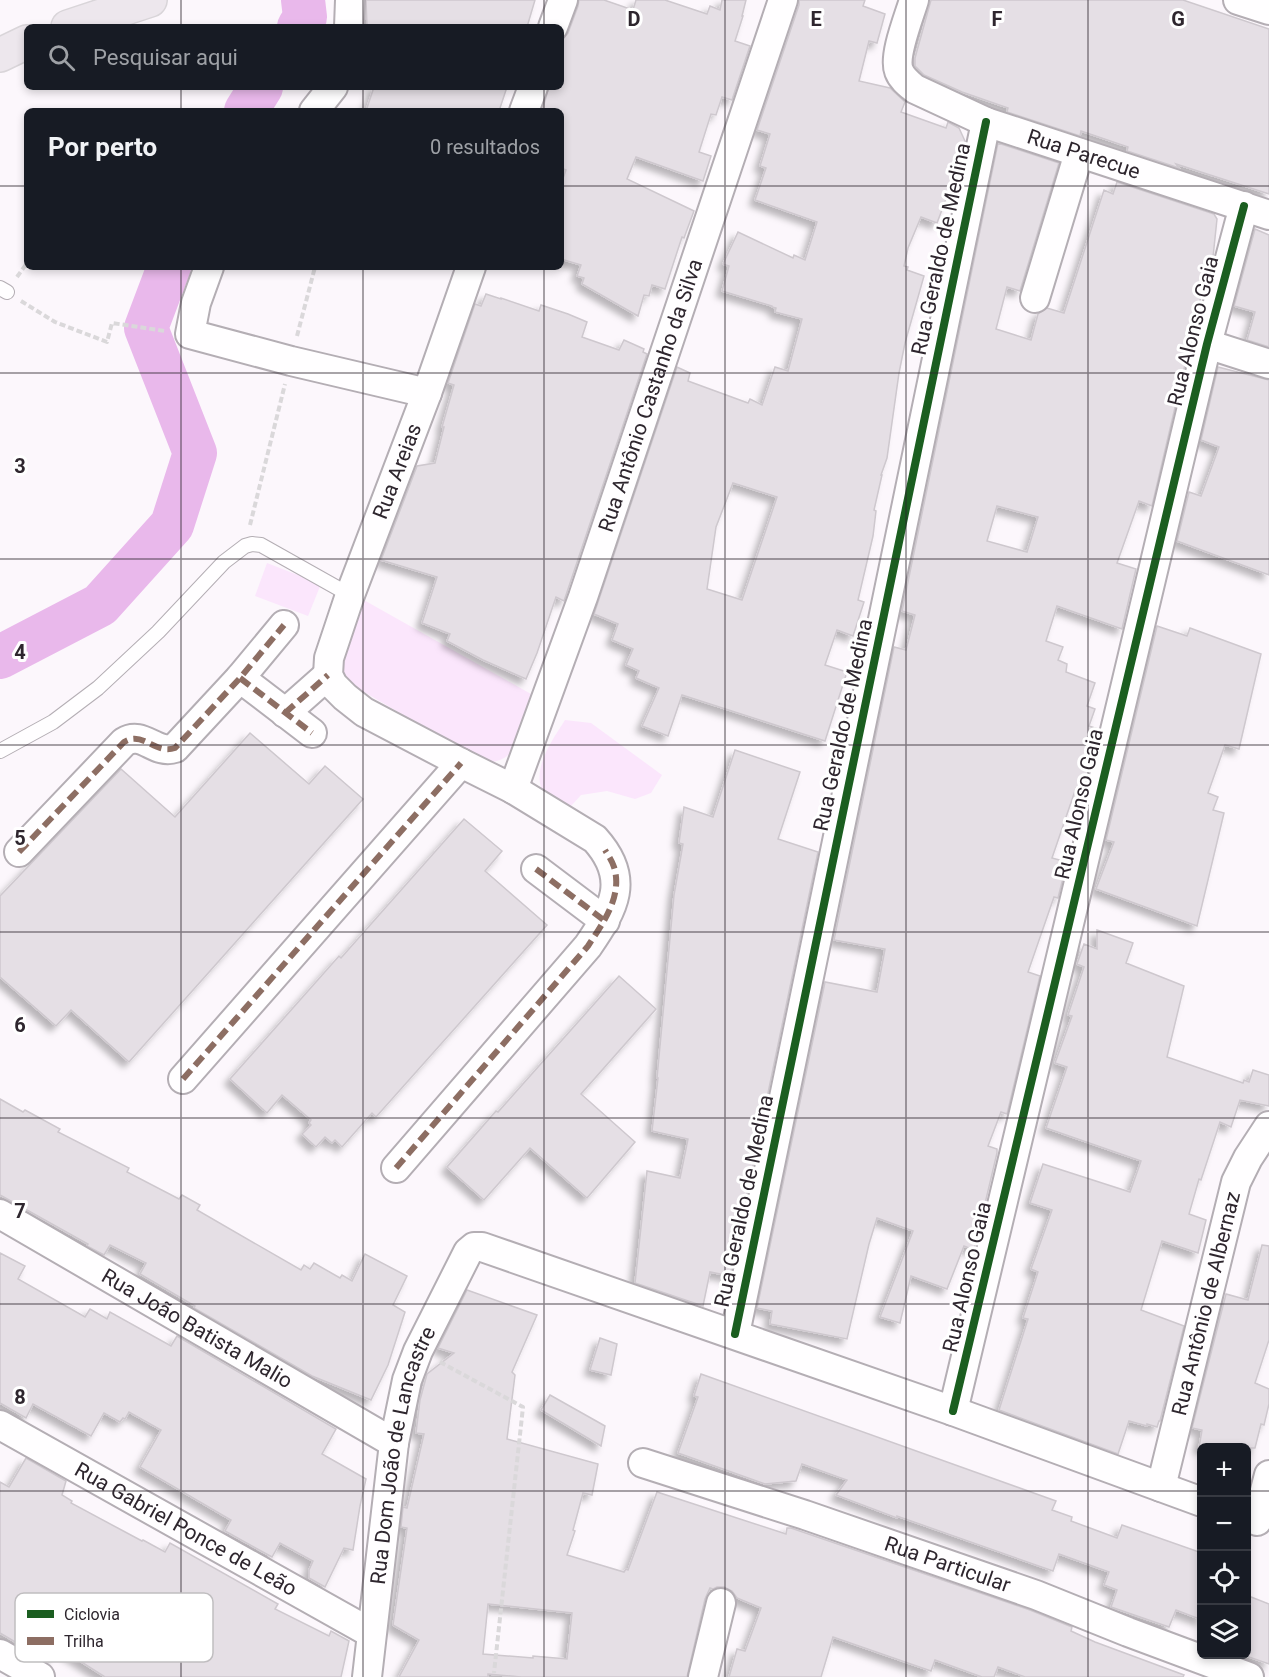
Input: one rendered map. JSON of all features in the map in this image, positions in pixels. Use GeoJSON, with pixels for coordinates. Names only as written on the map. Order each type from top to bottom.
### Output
{"type":"FeatureCollection","features":[{"type":"Feature","properties":{"kind":"main road"},"geometry":{"type":"LineString","coordinates":[[77,24],[150,0]]}},
{"type":"Feature","properties":{"kind":"main road"},"geometry":{"type":"LineString","coordinates":[[0,55],[24,43]]}},
{"type":"Feature","properties":{"kind":"street"},"geometry":{"type":"LineString","coordinates":[[349,24],[350,0]]}},
{"type":"Feature","properties":{"kind":"street"},"geometry":{"type":"LineString","coordinates":[[554,24],[562,0]]}},
{"type":"Feature","properties":{"kind":"street","name":"Rua Antônio Castanho da Silva"},"geometry":{"type":"LineString","coordinates":[[513,789],[587,585],[783,0]]}},
{"type":"Feature","properties":{"kind":"street","name":"Rua Parecue"},"geometry":{"type":"LineString","coordinates":[[914,0],[897,57],[898,71],[915,89],[986,122],[1256,211]]}},
{"type":"Feature","properties":{"kind":"street"},"geometry":{"type":"LineString","coordinates":[[1238,0],[1269,10]]}},
{"type":"Feature","properties":{"kind":"street"},"geometry":{"type":"LineString","coordinates":[[316,108],[331,90]]}},
{"type":"Feature","properties":{"kind":"street"},"geometry":{"type":"LineString","coordinates":[[525,108],[531,90]]}},
{"type":"Feature","properties":{"kind":"street","name":"Rua Geraldo de Medina"},"geometry":{"type":"LineString","coordinates":[[735,1334],[986,122]]}},
{"type":"Feature","properties":{"kind":"street"},"geometry":{"type":"LineString","coordinates":[[1035,298],[1079,153]]}},
{"type":"Feature","properties":{"kind":"street","name":"Rua Alonso Gaia"},"geometry":{"type":"LineString","coordinates":[[953,1411],[1207,344],[1256,211]]}},
{"type":"Feature","properties":{"kind":"street"},"geometry":{"type":"LineString","coordinates":[[207,270],[196,303],[181,333],[427,393]]}},
{"type":"Feature","properties":{"kind":"street","name":"Rua Areias"},"geometry":{"type":"LineString","coordinates":[[328,675],[329,658],[350,595],[427,393],[470,270]]}},
{"type":"Feature","properties":{"kind":"street"},"geometry":{"type":"LineString","coordinates":[[1207,344],[1269,364]]}},
{"type":"Feature","properties":{"kind":"street"},"geometry":{"type":"LineString","coordinates":[[19,852],[129,738],[136,737],[158,749],[175,748],[240,678],[284,626]]}},
{"type":"Feature","properties":{"kind":"street"},"geometry":{"type":"LineString","coordinates":[[285,713],[328,675],[333,685],[364,712],[513,789],[595,839],[605,850],[614,867],[616,882],[612,903],[588,946],[396,1168]]}},
{"type":"Feature","properties":{"kind":"street"},"geometry":{"type":"LineString","coordinates":[[240,678],[312,733]]}},
{"type":"Feature","properties":{"kind":"street"},"geometry":{"type":"LineString","coordinates":[[183,1079],[461,764]]}},
{"type":"Feature","properties":{"kind":"street"},"geometry":{"type":"LineString","coordinates":[[536,869],[604,921]]}},
{"type":"Feature","properties":{"kind":"street","name":"Rua Antônio de Albernaz"},"geometry":{"type":"LineString","coordinates":[[1161,1487],[1236,1182],[1248,1158],[1267,1136]]}},
{"type":"Feature","properties":{"kind":"street","name":"Rua João Batista Malio"},"geometry":{"type":"LineString","coordinates":[[0,1214],[394,1443]]}},
{"type":"Feature","properties":{"kind":"street","name":"Rua Dom João de Lancastre"},"geometry":{"type":"LineString","coordinates":[[367,1677],[394,1443],[408,1380],[418,1351],[468,1252],[474,1247],[482,1248],[735,1334]]}},
{"type":"Feature","properties":{"kind":"street"},"geometry":{"type":"LineString","coordinates":[[735,1334],[1197,1500]]}},
{"type":"Feature","properties":{"kind":"street","name":"Rua Gabriel Ponce de Leão"},"geometry":{"type":"LineString","coordinates":[[0,1425],[371,1633]]}},
{"type":"Feature","properties":{"kind":"street","name":"Rua Particular"},"geometry":{"type":"LineString","coordinates":[[643,1463],[805,1515],[1025,1591],[1249,1677]]}},
{"type":"Feature","properties":{"kind":"street"},"geometry":{"type":"LineString","coordinates":[[1257,1522],[1269,1475]]}},
{"type":"Feature","properties":{"kind":"street"},"geometry":{"type":"LineString","coordinates":[[703,1677],[721,1603]]}},
{"type":"Feature","properties":{"kind":"street"},"geometry":{"type":"LineString","coordinates":[[0,1654],[40,1677]]}},
{"type":"Feature","properties":{"kind":"lane"},"geometry":{"type":"LineString","coordinates":[[0,751],[53,722],[98,688],[158,632],[224,562],[245,546],[261,545],[350,595]]}},
{"type":"Feature","properties":{"kind":"path"},"geometry":{"type":"LineString","coordinates":[[245,546],[314,270]]}},
{"type":"Feature","properties":{"kind":"path"},"geometry":{"type":"LineString","coordinates":[[3,290],[55,322],[107,342],[112,323],[181,333]]}},
{"type":"Feature","properties":{"kind":"path"},"geometry":{"type":"LineString","coordinates":[[418,1351],[523,1407],[494,1673]]}},
{"type":"Feature","properties":{"kind":"shaded area"},"geometry":{"type":"Polygon","coordinates":[[[267,563],[321,584],[308,616],[255,596],[267,563]]]}},
{"type":"Feature","properties":{"kind":"shaded area"},"geometry":{"type":"Polygon","coordinates":[[[362,599],[531,694],[512,752],[497,761],[480,760],[347,682],[338,669],[362,599]]]}},
{"type":"Feature","properties":{"kind":"shaded area"},"geometry":{"type":"Polygon","coordinates":[[[565,720],[591,723],[662,775],[651,793],[635,799],[607,791],[581,795],[571,806],[558,807],[550,801],[541,789],[540,768],[548,748],[565,720]]]}},
{"type":"Feature","properties":{"kind":"building"},"geometry":{"type":"Polygon","coordinates":[[[366,0],[535,0],[528,24],[367,24],[366,0]]]}},
{"type":"Feature","properties":{"kind":"building"},"geometry":{"type":"Polygon","coordinates":[[[579,0],[604,0],[633,10],[636,0],[665,0],[707,14],[710,6],[720,10],[722,0],[746,0],[735,41],[750,46],[732,100],[722,97],[716,115],[711,114],[699,152],[711,156],[703,181],[636,157],[627,179],[694,211],[684,238],[682,237],[665,289],[652,285],[649,296],[644,295],[638,316],[582,284],[584,278],[577,276],[581,265],[564,260],[564,176],[566,170],[564,169],[564,108],[543,108],[548,90],[564,90],[564,38],[568,33],[579,0]]]}},
{"type":"Feature","properties":{"kind":"building"},"geometry":{"type":"Polygon","coordinates":[[[799,0],[865,0],[863,6],[885,14],[877,43],[869,41],[859,81],[890,88],[905,102],[901,112],[946,128],[948,122],[959,128],[965,141],[963,154],[937,223],[921,217],[908,248],[904,266],[908,267],[907,270],[924,276],[899,373],[887,458],[874,510],[876,511],[873,536],[858,600],[864,602],[853,636],[837,630],[825,665],[847,672],[825,741],[682,695],[668,736],[642,726],[659,688],[636,678],[639,671],[626,665],[633,649],[612,640],[618,624],[594,614],[677,367],[690,373],[688,381],[748,403],[750,399],[762,405],[775,367],[788,371],[802,319],[775,312],[776,308],[772,306],[722,291],[729,266],[723,264],[738,232],[793,258],[794,255],[805,260],[817,222],[755,200],[766,168],[760,166],[770,134],[757,130],[799,0]],[[733,483],[716,527],[707,589],[742,600],[777,497],[733,483]]]}},
{"type":"Feature","properties":{"kind":"building"},"geometry":{"type":"Polygon","coordinates":[[[931,0],[1183,0],[1269,29],[1269,194],[1127,151],[1128,147],[1081,131],[1080,136],[1007,112],[1008,108],[962,92],[924,75],[915,66],[915,58],[931,0]]]}},
{"type":"Feature","properties":{"kind":"building"},"geometry":{"type":"Polygon","coordinates":[[[373,90],[506,90],[500,108],[367,108],[373,90]]]}},
{"type":"Feature","properties":{"kind":"building"},"geometry":{"type":"Polygon","coordinates":[[[998,143],[1059,163],[1020,291],[1007,287],[996,329],[1031,340],[1038,314],[1047,308],[1064,313],[1104,190],[1113,194],[1117,182],[1214,214],[1217,219],[1213,257],[1203,296],[1201,296],[1152,506],[1139,501],[1117,563],[1136,569],[1122,629],[1057,606],[1046,641],[1063,647],[1058,660],[1067,664],[1066,672],[1095,683],[1087,706],[1095,709],[1089,726],[1098,729],[1084,790],[1076,788],[1052,858],[1067,862],[1058,898],[1054,897],[1028,972],[1040,976],[1007,1114],[1001,1112],[988,1146],[997,1149],[997,1153],[974,1250],[964,1246],[947,1289],[911,1276],[900,1323],[880,1317],[913,1231],[877,1218],[847,1339],[770,1324],[772,1311],[757,1308],[825,982],[877,992],[885,949],[834,940],[894,647],[906,650],[915,615],[902,611],[998,143]],[[997,506],[987,541],[1027,552],[1038,517],[997,506]]]}},
{"type":"Feature","properties":{"kind":"building"},"geometry":{"type":"Polygon","coordinates":[[[1255,229],[1269,235],[1269,347],[1247,340],[1255,312],[1234,306],[1255,229]]]}},
{"type":"Feature","properties":{"kind":"building"},"geometry":{"type":"Polygon","coordinates":[[[486,294],[539,311],[541,305],[568,314],[587,322],[582,337],[619,350],[624,340],[644,349],[643,352],[647,354],[564,601],[556,597],[526,679],[447,641],[450,634],[422,623],[437,577],[381,560],[417,466],[435,463],[454,385],[448,383],[475,304],[481,306],[486,294]]]}},
{"type":"Feature","properties":{"kind":"building"},"geometry":{"type":"Polygon","coordinates":[[[1218,367],[1269,380],[1269,575],[1177,541],[1189,492],[1201,496],[1219,447],[1201,440],[1218,367]]]}},
{"type":"Feature","properties":{"kind":"building"},"geometry":{"type":"Polygon","coordinates":[[[1157,626],[1187,636],[1190,628],[1261,654],[1239,749],[1225,745],[1208,793],[1218,797],[1213,810],[1224,813],[1197,926],[1096,889],[1114,842],[1106,840],[1157,626]]]}},
{"type":"Feature","properties":{"kind":"building"},"geometry":{"type":"Polygon","coordinates":[[[250,733],[309,784],[325,766],[363,799],[129,1062],[71,1010],[56,1026],[0,977],[0,896],[121,769],[175,817],[250,733]]]}},
{"type":"Feature","properties":{"kind":"building"},"geometry":{"type":"Polygon","coordinates":[[[735,750],[800,772],[778,839],[818,852],[730,1276],[710,1272],[703,1306],[635,1283],[647,1171],[680,1178],[688,1139],[652,1131],[674,895],[683,844],[679,843],[684,807],[713,817],[735,750]]]}},
{"type":"Feature","properties":{"kind":"building"},"geometry":{"type":"Polygon","coordinates":[[[464,819],[502,851],[485,871],[547,925],[376,1117],[372,1113],[342,1147],[335,1140],[332,1143],[325,1137],[316,1147],[302,1134],[311,1125],[309,1123],[311,1120],[282,1095],[267,1113],[230,1079],[464,819]]]}},
{"type":"Feature","properties":{"kind":"building"},"geometry":{"type":"Polygon","coordinates":[[[1097,930],[1133,943],[1126,963],[1184,986],[1167,1057],[1243,1083],[1244,1080],[1249,1082],[1253,1070],[1269,1075],[1269,1106],[1240,1100],[1231,1127],[1220,1122],[1189,1214],[1206,1220],[1198,1253],[1162,1241],[1141,1310],[1184,1326],[1157,1427],[1129,1421],[1118,1454],[999,1410],[1028,1319],[1023,1318],[1038,1272],[1031,1269],[1052,1210],[1030,1203],[1043,1164],[1130,1192],[1141,1161],[1046,1128],[1067,1067],[1055,1063],[1072,1016],[1068,1015],[1084,967],[1077,964],[1084,944],[1097,949],[1097,930]]]}},
{"type":"Feature","properties":{"kind":"building"},"geometry":{"type":"Polygon","coordinates":[[[619,976],[656,1009],[581,1094],[635,1142],[587,1198],[530,1148],[484,1200],[447,1167],[619,976]]]}},
{"type":"Feature","properties":{"kind":"building"},"geometry":{"type":"Polygon","coordinates":[[[0,1099],[23,1112],[25,1110],[60,1129],[58,1132],[129,1168],[127,1172],[179,1199],[182,1195],[200,1205],[197,1210],[301,1270],[304,1265],[310,1269],[314,1263],[340,1278],[342,1275],[352,1281],[365,1254],[407,1276],[393,1305],[405,1312],[388,1365],[371,1400],[312,1376],[194,1308],[195,1306],[140,1274],[146,1263],[110,1245],[104,1255],[0,1195],[0,1099]]]}},
{"type":"Feature","properties":{"kind":"building"},"geometry":{"type":"Polygon","coordinates":[[[1262,1245],[1269,1246],[1269,1340],[1255,1383],[1269,1389],[1269,1404],[1264,1425],[1261,1424],[1255,1448],[1251,1448],[1251,1443],[1200,1443],[1202,1430],[1192,1428],[1226,1294],[1248,1300],[1262,1245]]]}},
{"type":"Feature","properties":{"kind":"building"},"geometry":{"type":"Polygon","coordinates":[[[0,1253],[25,1266],[18,1279],[85,1317],[90,1309],[107,1319],[110,1312],[171,1346],[177,1336],[336,1429],[322,1454],[366,1479],[353,1550],[344,1548],[325,1587],[309,1578],[309,1570],[313,1561],[280,1543],[272,1557],[225,1531],[231,1520],[140,1467],[161,1430],[129,1412],[120,1422],[104,1413],[91,1436],[33,1404],[26,1418],[0,1403],[0,1253]]]}},
{"type":"Feature","properties":{"kind":"building"},"geometry":{"type":"Polygon","coordinates":[[[467,1290],[537,1315],[512,1372],[515,1375],[507,1439],[598,1464],[592,1495],[583,1493],[567,1555],[624,1572],[628,1570],[657,1492],[786,1534],[787,1528],[791,1528],[1030,1610],[1072,1627],[1071,1631],[1095,1642],[1184,1675],[1183,1677],[1025,1677],[998,1667],[994,1677],[982,1677],[935,1660],[931,1671],[833,1637],[821,1677],[729,1677],[737,1649],[745,1651],[761,1608],[737,1598],[732,1591],[724,1587],[717,1587],[710,1588],[705,1599],[687,1677],[521,1677],[488,1674],[488,1677],[399,1677],[419,1640],[393,1625],[407,1528],[401,1527],[403,1507],[407,1508],[424,1434],[416,1433],[420,1400],[427,1374],[454,1353],[438,1348],[467,1290]],[[488,1604],[483,1654],[567,1659],[572,1613],[488,1604]]]}},
{"type":"Feature","properties":{"kind":"building"},"geometry":{"type":"Polygon","coordinates":[[[600,1338],[617,1344],[611,1375],[590,1370],[600,1338]]]}},
{"type":"Feature","properties":{"kind":"building"},"geometry":{"type":"Polygon","coordinates":[[[701,1374],[1056,1501],[1052,1510],[1072,1517],[1071,1521],[1117,1538],[1122,1525],[1197,1551],[1197,1618],[1176,1610],[1169,1627],[1111,1607],[1117,1590],[1104,1585],[1109,1572],[1059,1554],[1053,1571],[897,1516],[897,1518],[836,1495],[847,1480],[802,1464],[796,1481],[765,1484],[678,1453],[698,1397],[694,1396],[701,1374]]]}},
{"type":"Feature","properties":{"kind":"building"},"geometry":{"type":"Polygon","coordinates":[[[550,1395],[605,1426],[601,1446],[541,1410],[550,1395]]]}},
{"type":"Feature","properties":{"kind":"building"},"geometry":{"type":"Polygon","coordinates":[[[26,1458],[66,1481],[62,1495],[72,1501],[71,1503],[165,1552],[170,1543],[278,1604],[275,1609],[329,1636],[331,1631],[349,1641],[341,1677],[105,1677],[82,1662],[213,1662],[213,1593],[15,1593],[15,1642],[0,1633],[0,1482],[9,1487],[26,1458]]]}},
{"type":"Feature","properties":{"kind":"building"},"geometry":{"type":"Polygon","coordinates":[[[1251,1597],[1269,1604],[1269,1664],[1251,1658],[1251,1597]]]}},
{"type":"Feature","properties":{"kind":"waterway"},"geometry":{"type":"LineString","coordinates":[[301,24],[305,17],[303,0]]}},
{"type":"Feature","properties":{"kind":"waterway"},"geometry":{"type":"LineString","coordinates":[[248,108],[259,90]]}},
{"type":"Feature","properties":{"kind":"waterway"},"geometry":{"type":"LineString","coordinates":[[0,657],[100,605],[172,525],[195,453],[146,328],[168,270]]}},
{"type":"Feature","properties":{"kind":"marked path"},"geometry":{"type":"LineString","coordinates":[[19,852],[124,742],[137,739],[161,748],[175,748],[240,678],[284,625]]}},
{"type":"Feature","properties":{"kind":"marked path"},"geometry":{"type":"LineString","coordinates":[[285,713],[328,675]]}},
{"type":"Feature","properties":{"kind":"marked path"},"geometry":{"type":"LineString","coordinates":[[240,678],[312,733]]}},
{"type":"Feature","properties":{"kind":"marked path"},"geometry":{"type":"LineString","coordinates":[[183,1079],[461,763]]}},
{"type":"Feature","properties":{"kind":"marked path"},"geometry":{"type":"LineString","coordinates":[[396,1168],[594,937],[610,909],[616,888],[614,867],[605,850]]}},
{"type":"Feature","properties":{"kind":"marked path"},"geometry":{"type":"LineString","coordinates":[[536,869],[605,921]]}},
{"type":"Feature","properties":{"kind":"cycle path"},"geometry":{"type":"LineString","coordinates":[[735,1334],[986,122]]}},
{"type":"Feature","properties":{"kind":"cycle path"},"geometry":{"type":"LineString","coordinates":[[953,1411],[1207,344],[1244,206]]}}]}
